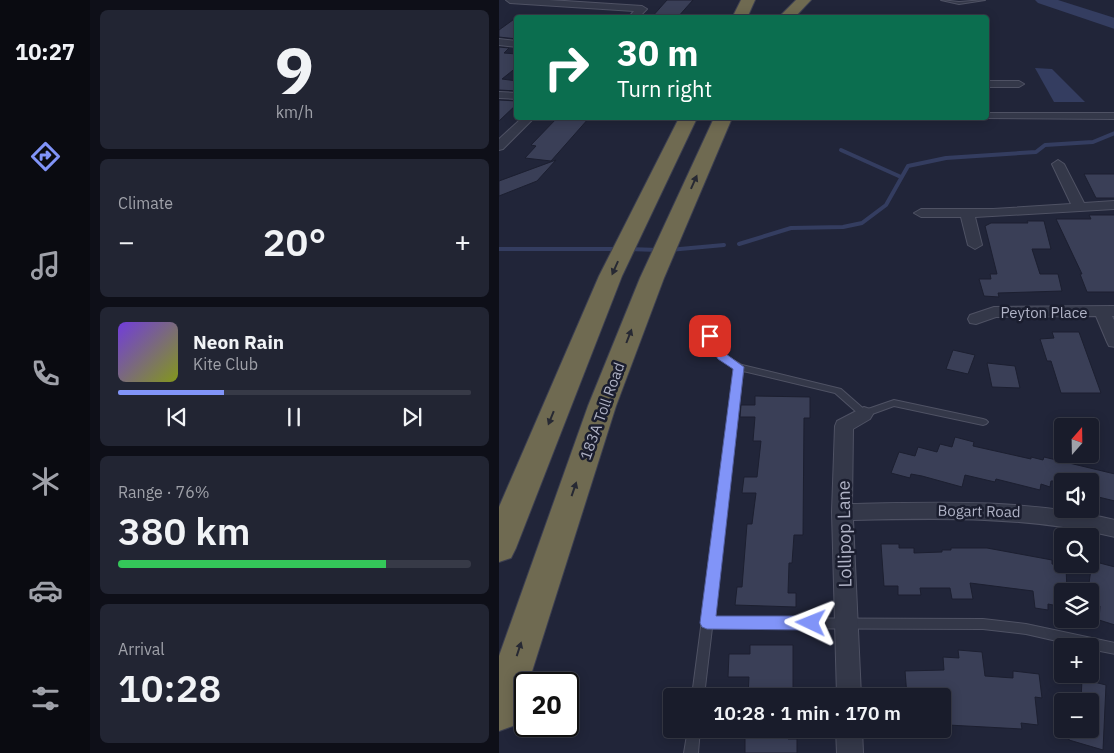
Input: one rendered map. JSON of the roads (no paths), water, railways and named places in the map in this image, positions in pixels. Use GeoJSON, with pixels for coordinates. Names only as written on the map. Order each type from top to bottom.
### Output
{"type":"FeatureCollection","features":[{"type":"Feature","properties":{"kind":"highway"},"geometry":{"type":"LineString","coordinates":[[740,15],[747,0]]}},
{"type":"Feature","properties":{"kind":"highway"},"geometry":{"type":"LineString","coordinates":[[782,15],[789,0]]}},
{"type":"Feature","properties":{"kind":"highway"},"geometry":{"type":"LineString","coordinates":[[788,15],[804,0]]}},
{"type":"Feature","properties":{"kind":"highway"},"geometry":{"type":"LineString","coordinates":[[502,540],[574,362],[635,224],[687,120]]}},
{"type":"Feature","properties":{"kind":"highway","name":"183A Toll Road"},"geometry":{"type":"LineString","coordinates":[[499,712],[557,534],[602,406],[674,226],[722,120]]}},
{"type":"Feature","properties":{"kind":"street"},"geometry":{"type":"LineString","coordinates":[[510,0],[642,8],[635,15]]}},
{"type":"Feature","properties":{"kind":"street"},"geometry":{"type":"LineString","coordinates":[[499,42],[514,44]]}},
{"type":"Feature","properties":{"kind":"street"},"geometry":{"type":"LineString","coordinates":[[989,84],[1019,84]]}},
{"type":"Feature","properties":{"kind":"street"},"geometry":{"type":"LineString","coordinates":[[499,95],[514,96]]}},
{"type":"Feature","properties":{"kind":"street"},"geometry":{"type":"LineString","coordinates":[[989,116],[1114,116]]}},
{"type":"Feature","properties":{"kind":"street"},"geometry":{"type":"LineString","coordinates":[[499,146],[526,120]]}},
{"type":"Feature","properties":{"kind":"street"},"geometry":{"type":"LineString","coordinates":[[1057,164],[1079,207]]}},
{"type":"Feature","properties":{"kind":"street"},"geometry":{"type":"LineString","coordinates":[[921,213],[967,213],[1114,205]]}},
{"type":"Feature","properties":{"kind":"street"},"geometry":{"type":"LineString","coordinates":[[967,213],[975,245]]}},
{"type":"Feature","properties":{"kind":"street","name":"Peyton Place"},"geometry":{"type":"LineString","coordinates":[[976,319],[994,312],[1108,312]]}},
{"type":"Feature","properties":{"kind":"street"},"geometry":{"type":"LineString","coordinates":[[1108,312],[1114,342]]}},
{"type":"Feature","properties":{"kind":"street","name":"Lollipop Lane"},"geometry":{"type":"LineString","coordinates":[[849,688],[842,512],[844,426],[864,414]]}},
{"type":"Feature","properties":{"kind":"street","name":"Bogart Road"},"geometry":{"type":"LineString","coordinates":[[842,512],[1013,511],[1042,513],[1114,529]]}},
{"type":"Feature","properties":{"kind":"street"},"geometry":{"type":"LineString","coordinates":[[849,738],[850,753]]}},
{"type":"Feature","properties":{"kind":"lane"},"geometry":{"type":"LineString","coordinates":[[943,0],[959,3],[983,0]]}},
{"type":"Feature","properties":{"kind":"lane"},"geometry":{"type":"LineString","coordinates":[[710,336],[721,357],[739,367],[838,391],[864,414],[894,403],[983,422]]}},
{"type":"Feature","properties":{"kind":"lane"},"geometry":{"type":"LineString","coordinates":[[699,688],[739,367]]}},
{"type":"Feature","properties":{"kind":"lane"},"geometry":{"type":"LineString","coordinates":[[707,623],[983,624],[1026,629],[1114,649]]}},
{"type":"Feature","properties":{"kind":"lane"},"geometry":{"type":"LineString","coordinates":[[691,753],[693,738]]}},
{"type":"Feature","properties":{"kind":"water"},"geometry":{"type":"Polygon","coordinates":[[[1035,68],[1052,69],[1085,102],[1054,102],[1035,68]]]}},
{"type":"Feature","properties":{"kind":"waterway"},"geometry":{"type":"LineString","coordinates":[[1043,0],[1115,24]]}},
{"type":"Feature","properties":{"kind":"waterway"},"geometry":{"type":"LineString","coordinates":[[739,244],[791,228],[843,227],[862,223],[886,205],[908,166],[946,158],[1036,152],[1045,145],[1093,142],[1115,133]]}},
{"type":"Feature","properties":{"kind":"waterway"},"geometry":{"type":"LineString","coordinates":[[841,150],[901,177]]}},
{"type":"Feature","properties":{"kind":"waterway"},"geometry":{"type":"LineString","coordinates":[[669,250],[724,245]]}},
{"type":"Feature","properties":{"kind":"waterway"},"geometry":{"type":"LineString","coordinates":[[499,249],[618,249]]}},
{"type":"Feature","properties":{"kind":"waterway"},"geometry":{"type":"LineString","coordinates":[[629,249],[658,250]]}}]}
